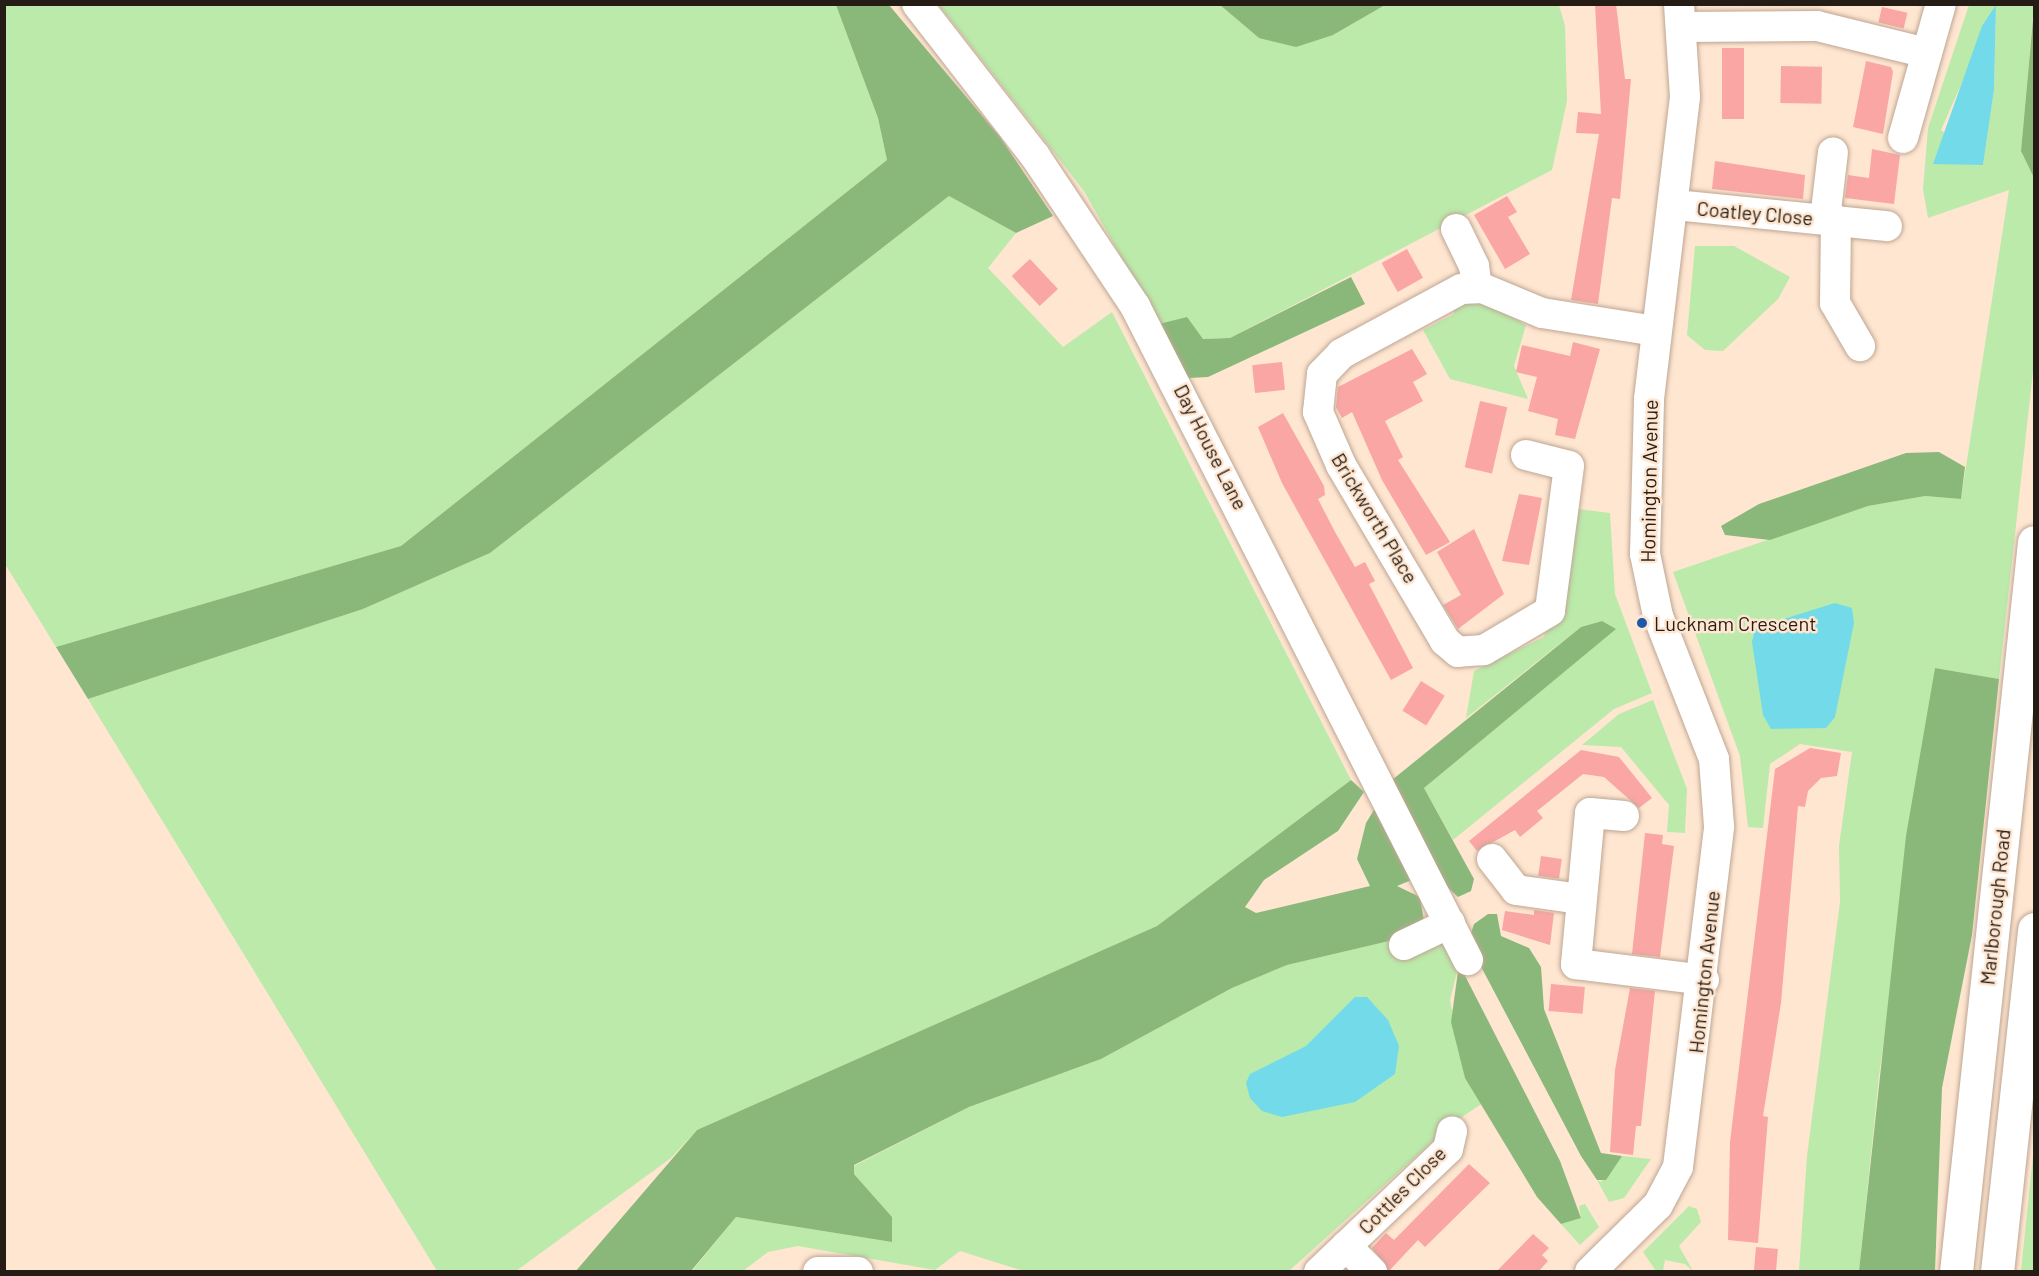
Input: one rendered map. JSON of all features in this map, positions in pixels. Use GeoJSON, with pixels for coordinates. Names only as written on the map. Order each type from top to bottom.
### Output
{"type":"FeatureCollection","features":[{"type":"Feature","properties":{"kind":"highway","name":"Marlborough Road"},"geometry":{"type":"LineString","coordinates":[[1956,1272],[2034,542]]}},
{"type":"Feature","properties":{"kind":"highway","name":"Marlborough Road"},"geometry":{"type":"LineString","coordinates":[[1997,1272],[2034,929]]}},
{"type":"Feature","properties":{"kind":"street","name":"Day House Lane"},"geometry":{"type":"LineString","coordinates":[[917,4],[1035,156],[1135,306],[1468,960]]}},
{"type":"Feature","properties":{"kind":"street"},"geometry":{"type":"LineString","coordinates":[[1903,138],[1912,96],[1941,4]]}},
{"type":"Feature","properties":{"kind":"street"},"geometry":{"type":"LineString","coordinates":[[1682,16],[1817,26],[1927,53]]}},
{"type":"Feature","properties":{"kind":"street","name":"Homington Avenue"},"geometry":{"type":"LineString","coordinates":[[1590,1272],[1658,1205],[1675,1177],[1684,1142],[1704,980],[1719,778],[1658,616],[1646,566],[1647,433],[1656,331],[1675,205],[1682,16]]}},
{"type":"Feature","properties":{"kind":"street"},"geometry":{"type":"LineString","coordinates":[[1830,220],[1833,152]]}},
{"type":"Feature","properties":{"kind":"street","name":"Coatley Close"},"geometry":{"type":"LineString","coordinates":[[1675,205],[1887,226]]}},
{"type":"Feature","properties":{"kind":"street","name":"Coatley Close"},"geometry":{"type":"LineString","coordinates":[[1830,220],[1835,303],[1860,346]]}},
{"type":"Feature","properties":{"kind":"street"},"geometry":{"type":"LineString","coordinates":[[1456,229],[1474,266],[1477,288],[1542,313],[1656,331]]}},
{"type":"Feature","properties":{"kind":"street","name":"Brickworth Place"},"geometry":{"type":"LineString","coordinates":[[1477,288],[1439,296],[1341,354],[1327,366],[1318,391],[1321,423],[1341,465],[1382,538],[1407,569],[1445,641],[1458,652],[1475,653],[1523,632],[1546,616],[1552,604],[1569,466],[1526,455]]}},
{"type":"Feature","properties":{"kind":"street"},"geometry":{"type":"LineString","coordinates":[[1624,816],[1590,813],[1575,964],[1704,980]]}},
{"type":"Feature","properties":{"kind":"street"},"geometry":{"type":"LineString","coordinates":[[1492,859],[1516,890],[1581,899]]}},
{"type":"Feature","properties":{"kind":"street"},"geometry":{"type":"LineString","coordinates":[[1404,945],[1450,923]]}},
{"type":"Feature","properties":{"kind":"street","name":"Cottles Close"},"geometry":{"type":"LineString","coordinates":[[1319,1272],[1448,1149],[1452,1131]]}},
{"type":"Feature","properties":{"kind":"street","name":"Cottles Close"},"geometry":{"type":"LineString","coordinates":[[1346,1246],[1372,1272]]}},
{"type":"Feature","properties":{"kind":"street"},"geometry":{"type":"LineString","coordinates":[[818,1272],[858,1272]]}},
{"type":"Feature","properties":{"kind":"green space"},"geometry":{"type":"Polygon","coordinates":[[[4,5],[836,5],[878,118],[887,160],[401,546],[56,647],[5,564],[4,5]]]}},
{"type":"Feature","properties":{"kind":"green space"},"geometry":{"type":"Polygon","coordinates":[[[836,5],[889,5],[1000,137],[1053,216],[1016,233],[949,196],[490,553],[363,609],[88,699],[56,647],[401,546],[887,160],[878,118],[836,5]]]}},
{"type":"Feature","properties":{"kind":"green space"},"geometry":{"type":"Polygon","coordinates":[[[939,5],[1220,5],[1259,38],[1333,35],[1385,5],[1559,5],[1565,26],[1567,101],[1552,170],[1230,338],[1203,339],[1159,324],[1084,191],[939,5]]]}},
{"type":"Feature","properties":{"kind":"green space"},"geometry":{"type":"Polygon","coordinates":[[[1220,5],[1385,5],[1333,35],[1296,47],[1259,38],[1220,5]]]}},
{"type":"Feature","properties":{"kind":"green space"},"geometry":{"type":"Polygon","coordinates":[[[1969,5],[1996,5],[2034,5],[2021,151],[2034,178],[2034,362],[1999,679],[1935,668],[1879,1076],[1859,1271],[1799,1271],[1807,1156],[1840,902],[1839,846],[1852,752],[1800,744],[1770,764],[1763,828],[1748,827],[1740,756],[1673,572],[1868,506],[1925,496],[1961,499],[2009,190],[1928,218],[1923,189],[1928,128],[1969,5]],[[1996,5],[1941,130],[1983,165],[1994,90],[1996,5]]]}},
{"type":"Feature","properties":{"kind":"green space"},"geometry":{"type":"Polygon","coordinates":[[[2034,8],[2034,178],[2021,151],[2034,8]]]}},
{"type":"Feature","properties":{"kind":"green space"},"geometry":{"type":"Polygon","coordinates":[[[949,196],[1016,233],[988,268],[1063,347],[1112,312],[1351,780],[1157,926],[697,1130],[671,1158],[516,1271],[437,1271],[88,699],[363,609],[490,553],[949,196]]]}},
{"type":"Feature","properties":{"kind":"green space"},"geometry":{"type":"Polygon","coordinates":[[[1695,246],[1734,246],[1790,277],[1778,299],[1723,351],[1705,350],[1687,335],[1695,246]]]}},
{"type":"Feature","properties":{"kind":"green space"},"geometry":{"type":"Polygon","coordinates":[[[1351,277],[1365,304],[1208,377],[1189,378],[1181,370],[1159,324],[1187,317],[1203,339],[1230,338],[1351,277]]]}},
{"type":"Feature","properties":{"kind":"green space"},"geometry":{"type":"Polygon","coordinates":[[[1470,303],[1489,305],[1526,325],[1514,366],[1528,399],[1450,379],[1423,330],[1454,314],[1454,305],[1470,303]]]}},
{"type":"Feature","properties":{"kind":"green space"},"geometry":{"type":"Polygon","coordinates":[[[1939,452],[1965,467],[1961,499],[1925,496],[1868,506],[1770,540],[1725,535],[1721,526],[1759,504],[1906,453],[1939,452]]]}},
{"type":"Feature","properties":{"kind":"green space"},"geometry":{"type":"Polygon","coordinates":[[[1578,509],[1610,513],[1615,594],[1652,693],[1614,709],[1453,840],[1424,788],[1615,629],[1602,621],[1581,627],[1466,718],[1474,671],[1544,637],[1578,509]]]}},
{"type":"Feature","properties":{"kind":"green space"},"geometry":{"type":"Polygon","coordinates":[[[1602,621],[1616,629],[1424,788],[1474,879],[1471,891],[1458,897],[1431,872],[1397,886],[1420,897],[1425,927],[1402,938],[1287,965],[1232,988],[1101,1059],[969,1107],[854,1165],[854,1174],[892,1217],[892,1242],[736,1217],[691,1271],[575,1272],[697,1130],[1157,926],[1351,780],[1364,792],[1338,831],[1264,880],[1245,907],[1256,913],[1370,886],[1357,859],[1366,823],[1392,780],[1581,627],[1602,621]]]}},
{"type":"Feature","properties":{"kind":"green space"},"geometry":{"type":"Polygon","coordinates":[[[1935,668],[1999,679],[1972,935],[1942,1088],[1935,1271],[1859,1271],[1906,836],[1935,668]]]}},
{"type":"Feature","properties":{"kind":"green space"},"geometry":{"type":"Polygon","coordinates":[[[1653,700],[1687,789],[1685,833],[1667,832],[1669,805],[1621,747],[1582,745],[1619,714],[1653,700]]]}},
{"type":"Feature","properties":{"kind":"green space"},"geometry":{"type":"Polygon","coordinates":[[[1488,914],[1497,914],[1501,936],[1529,948],[1541,967],[1544,1009],[1601,1153],[1622,1156],[1606,1180],[1597,1180],[1581,1156],[1468,942],[1474,924],[1488,914]]]}},
{"type":"Feature","properties":{"kind":"green space"},"geometry":{"type":"Polygon","coordinates":[[[1402,938],[1443,944],[1459,964],[1450,1000],[1465,1078],[1483,1103],[1453,1123],[1289,1271],[1024,1271],[960,1251],[935,1270],[798,1246],[768,1252],[743,1271],[691,1272],[736,1217],[892,1242],[892,1217],[854,1174],[854,1166],[969,1107],[1101,1059],[1232,988],[1287,965],[1402,938]]]}},
{"type":"Feature","properties":{"kind":"green space"},"geometry":{"type":"Polygon","coordinates":[[[1459,964],[1560,1161],[1581,1218],[1561,1224],[1537,1197],[1465,1078],[1451,1022],[1459,964]]]}},
{"type":"Feature","properties":{"kind":"green space"},"geometry":{"type":"Polygon","coordinates":[[[2034,1146],[2034,1271],[2021,1271],[2034,1146]]]}},
{"type":"Feature","properties":{"kind":"green space"},"geometry":{"type":"Polygon","coordinates":[[[1622,1156],[1651,1159],[1624,1198],[1609,1202],[1597,1180],[1601,1182],[1622,1156]]]}},
{"type":"Feature","properties":{"kind":"green space"},"geometry":{"type":"Polygon","coordinates":[[[1585,1204],[1599,1227],[1580,1245],[1561,1224],[1581,1218],[1579,1206],[1585,1204]]]}},
{"type":"Feature","properties":{"kind":"green space"},"geometry":{"type":"Polygon","coordinates":[[[1689,1206],[1697,1209],[1701,1222],[1679,1246],[1693,1271],[1685,1264],[1665,1260],[1663,1271],[1656,1271],[1643,1252],[1689,1206]]]}},
{"type":"Feature","properties":{"kind":"water"},"geometry":{"type":"Polygon","coordinates":[[[1996,5],[1994,90],[1983,165],[1933,164],[1982,26],[1996,5]]]}},
{"type":"Feature","properties":{"kind":"water"},"geometry":{"type":"Polygon","coordinates":[[[1835,603],[1852,608],[1854,623],[1835,717],[1826,728],[1771,729],[1763,715],[1752,642],[1755,628],[1835,603]]]}},
{"type":"Feature","properties":{"kind":"water"},"geometry":{"type":"Polygon","coordinates":[[[1355,997],[1367,997],[1388,1020],[1399,1046],[1395,1074],[1355,1102],[1282,1117],[1262,1111],[1250,1098],[1246,1083],[1250,1074],[1306,1046],[1355,997]]]}},
{"type":"Feature","properties":{"kind":"building"},"geometry":{"type":"Polygon","coordinates":[[[1595,4],[1616,4],[1625,79],[1631,79],[1620,199],[1612,198],[1598,304],[1571,300],[1599,134],[1576,133],[1578,112],[1601,114],[1595,4]]]}},
{"type":"Feature","properties":{"kind":"building"},"geometry":{"type":"Polygon","coordinates":[[[1882,7],[1907,13],[1904,28],[1878,23],[1882,7]]]}},
{"type":"Feature","properties":{"kind":"building"},"geometry":{"type":"Polygon","coordinates":[[[1722,48],[1744,48],[1744,119],[1722,119],[1722,48]]]}},
{"type":"Feature","properties":{"kind":"building"},"geometry":{"type":"Polygon","coordinates":[[[1866,61],[1891,67],[1893,72],[1883,134],[1853,127],[1866,61]]]}},
{"type":"Feature","properties":{"kind":"building"},"geometry":{"type":"Polygon","coordinates":[[[1781,66],[1822,67],[1821,104],[1780,103],[1781,66]]]}},
{"type":"Feature","properties":{"kind":"building"},"geometry":{"type":"Polygon","coordinates":[[[1872,149],[1900,155],[1894,204],[1845,198],[1848,175],[1869,178],[1872,149]]]}},
{"type":"Feature","properties":{"kind":"building"},"geometry":{"type":"Polygon","coordinates":[[[1715,161],[1805,175],[1803,199],[1712,189],[1715,161]]]}},
{"type":"Feature","properties":{"kind":"building"},"geometry":{"type":"Polygon","coordinates":[[[1507,196],[1517,212],[1508,217],[1530,254],[1505,269],[1474,215],[1507,196]]]}},
{"type":"Feature","properties":{"kind":"building"},"geometry":{"type":"Polygon","coordinates":[[[1407,249],[1423,278],[1398,292],[1382,263],[1407,249]]]}},
{"type":"Feature","properties":{"kind":"building"},"geometry":{"type":"Polygon","coordinates":[[[1030,259],[1058,289],[1040,306],[1012,276],[1030,259]]]}},
{"type":"Feature","properties":{"kind":"building"},"geometry":{"type":"Polygon","coordinates":[[[1573,342],[1600,349],[1575,439],[1555,435],[1558,419],[1528,411],[1537,377],[1516,372],[1522,345],[1570,356],[1573,342]]]}},
{"type":"Feature","properties":{"kind":"building"},"geometry":{"type":"Polygon","coordinates":[[[1412,349],[1427,374],[1413,382],[1423,401],[1385,421],[1403,457],[1398,460],[1450,542],[1426,555],[1382,480],[1352,412],[1342,418],[1336,407],[1338,387],[1412,349]]]}},
{"type":"Feature","properties":{"kind":"building"},"geometry":{"type":"Polygon","coordinates":[[[1282,362],[1285,390],[1255,393],[1252,365],[1282,362]]]}},
{"type":"Feature","properties":{"kind":"building"},"geometry":{"type":"Polygon","coordinates":[[[1480,401],[1507,407],[1492,474],[1465,467],[1480,401]]]}},
{"type":"Feature","properties":{"kind":"building"},"geometry":{"type":"Polygon","coordinates":[[[1283,413],[1324,486],[1325,495],[1318,499],[1355,567],[1365,562],[1375,581],[1369,584],[1413,668],[1391,680],[1282,483],[1258,427],[1283,413]]]}},
{"type":"Feature","properties":{"kind":"building"},"geometry":{"type":"Polygon","coordinates":[[[1519,494],[1542,498],[1529,565],[1502,561],[1519,494]]]}},
{"type":"Feature","properties":{"kind":"building"},"geometry":{"type":"Polygon","coordinates":[[[1474,529],[1504,594],[1458,629],[1443,605],[1461,595],[1437,552],[1474,529]]]}},
{"type":"Feature","properties":{"kind":"building"},"geometry":{"type":"Polygon","coordinates":[[[1421,681],[1445,696],[1426,726],[1402,711],[1421,681]]]}},
{"type":"Feature","properties":{"kind":"building"},"geometry":{"type":"Polygon","coordinates":[[[1810,748],[1841,753],[1837,776],[1821,778],[1808,791],[1805,807],[1798,806],[1781,1003],[1763,1116],[1768,1117],[1758,1243],[1728,1240],[1730,1142],[1775,769],[1810,748]]]}},
{"type":"Feature","properties":{"kind":"building"},"geometry":{"type":"Polygon","coordinates":[[[1581,750],[1619,757],[1652,798],[1639,808],[1604,777],[1583,774],[1537,811],[1543,818],[1520,837],[1515,830],[1477,851],[1469,841],[1581,750]]]}},
{"type":"Feature","properties":{"kind":"building"},"geometry":{"type":"Polygon","coordinates":[[[1645,833],[1663,835],[1662,844],[1674,846],[1660,957],[1632,954],[1645,833]]]}},
{"type":"Feature","properties":{"kind":"building"},"geometry":{"type":"Polygon","coordinates":[[[1541,856],[1562,859],[1559,879],[1538,876],[1541,856]]]}},
{"type":"Feature","properties":{"kind":"building"},"geometry":{"type":"Polygon","coordinates":[[[1534,910],[1554,913],[1550,945],[1502,930],[1505,911],[1534,915],[1534,910]]]}},
{"type":"Feature","properties":{"kind":"building"},"geometry":{"type":"Polygon","coordinates":[[[1551,984],[1585,987],[1583,1014],[1549,1011],[1551,984]]]}},
{"type":"Feature","properties":{"kind":"building"},"geometry":{"type":"Polygon","coordinates":[[[1630,988],[1655,991],[1641,1126],[1636,1126],[1633,1155],[1610,1152],[1615,1070],[1630,988]]]}},
{"type":"Feature","properties":{"kind":"building"},"geometry":{"type":"Polygon","coordinates":[[[1469,1164],[1490,1183],[1425,1247],[1418,1240],[1389,1271],[1372,1248],[1386,1233],[1394,1240],[1469,1164]]]}},
{"type":"Feature","properties":{"kind":"building"},"geometry":{"type":"Polygon","coordinates":[[[1533,1234],[1549,1248],[1542,1255],[1548,1261],[1538,1272],[1496,1272],[1533,1234]]]}},
{"type":"Feature","properties":{"kind":"building"},"geometry":{"type":"Polygon","coordinates":[[[1756,1247],[1778,1249],[1776,1272],[1754,1272],[1756,1247]]]}},
{"type":"Feature","properties":{"kind":"place","name":"Lucknam Crescent"},"geometry":{"type":"Point","coordinates":[1642,623]}}]}
